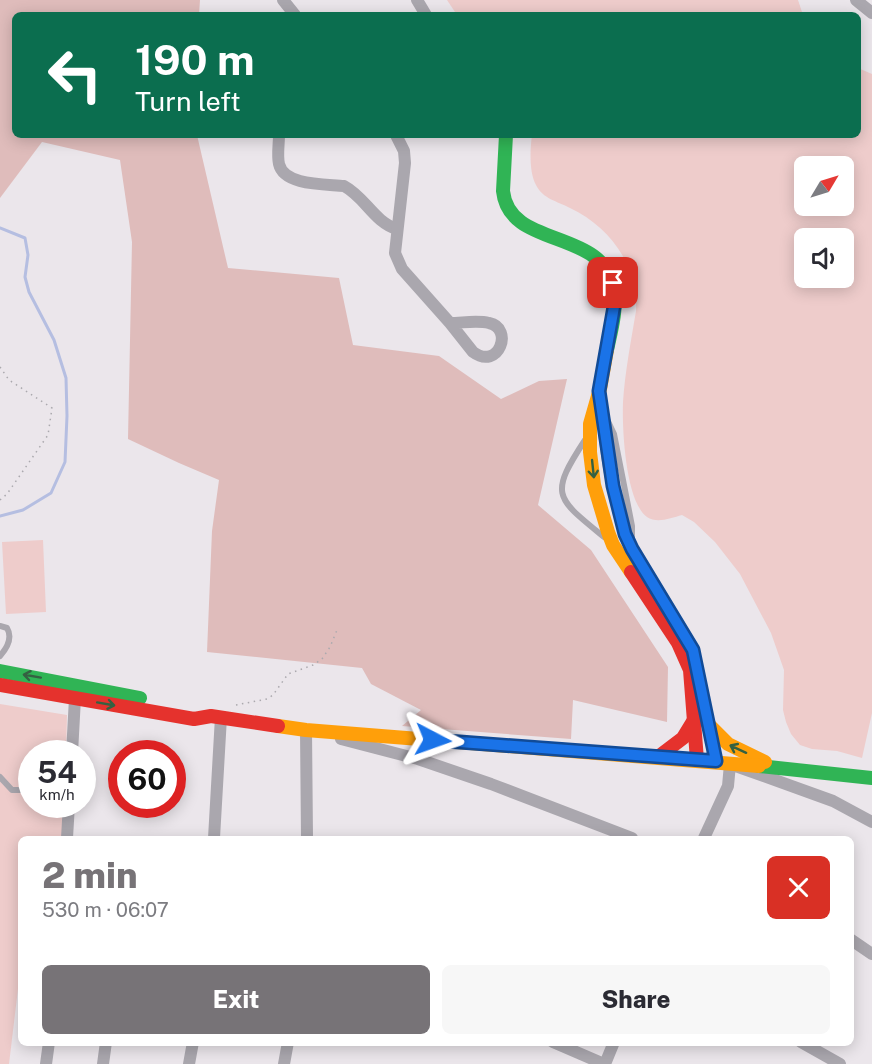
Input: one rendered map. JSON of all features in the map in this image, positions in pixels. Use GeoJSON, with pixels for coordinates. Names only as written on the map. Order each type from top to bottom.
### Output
{"type":"FeatureCollection","features":[{"type":"Feature","properties":{"kind":"main road"},"geometry":{"type":"LineString","coordinates":[[506,138],[504,193],[508,211],[525,227],[577,245],[592,254],[605,267],[613,283],[615,301],[589,434],[595,487],[613,545],[678,643],[686,659],[700,722],[697,760]]}},
{"type":"Feature","properties":{"kind":"main road"},"geometry":{"type":"LineString","coordinates":[[4,679],[75,698],[194,719],[216,717],[313,730],[723,762],[872,778]]}},
{"type":"Feature","properties":{"kind":"main road"},"geometry":{"type":"LineString","coordinates":[[4,679],[196,708],[216,717]]}},
{"type":"Feature","properties":{"kind":"main road"},"geometry":{"type":"LineString","coordinates":[[658,757],[700,722]]}},
{"type":"Feature","properties":{"kind":"main road"},"geometry":{"type":"LineString","coordinates":[[700,722],[728,744],[774,768]]}},
{"type":"Feature","properties":{"kind":"street"},"geometry":{"type":"LineString","coordinates":[[283,0],[293,12]]}},
{"type":"Feature","properties":{"kind":"street"},"geometry":{"type":"LineString","coordinates":[[856,0],[872,13]]}},
{"type":"Feature","properties":{"kind":"street"},"geometry":{"type":"LineString","coordinates":[[279,138],[278,163],[285,175],[297,180],[344,186],[351,189],[381,221],[387,226],[398,229]]}},
{"type":"Feature","properties":{"kind":"street"},"geometry":{"type":"LineString","coordinates":[[398,138],[404,151],[405,163],[395,253],[397,262],[450,323]]}},
{"type":"Feature","properties":{"kind":"street"},"geometry":{"type":"LineString","coordinates":[[599,391],[613,486],[625,534],[693,650],[700,722],[723,762],[728,786],[705,836]]}},
{"type":"Feature","properties":{"kind":"street"},"geometry":{"type":"LineString","coordinates":[[73,740],[75,698]]}},
{"type":"Feature","properties":{"kind":"street"},"geometry":{"type":"LineString","coordinates":[[214,836],[216,717]]}},
{"type":"Feature","properties":{"kind":"street"},"geometry":{"type":"LineString","coordinates":[[307,836],[313,730],[418,759],[491,784],[627,836]]}},
{"type":"Feature","properties":{"kind":"street"},"geometry":{"type":"LineString","coordinates":[[723,762],[833,801],[872,822]]}},
{"type":"Feature","properties":{"kind":"street"},"geometry":{"type":"LineString","coordinates":[[68,836],[69,818]]}},
{"type":"Feature","properties":{"kind":"street"},"geometry":{"type":"LineString","coordinates":[[854,942],[872,954]]}},
{"type":"Feature","properties":{"kind":"street"},"geometry":{"type":"LineString","coordinates":[[46,1064],[48,1046]]}},
{"type":"Feature","properties":{"kind":"street"},"geometry":{"type":"LineString","coordinates":[[103,1064],[105,1046]]}},
{"type":"Feature","properties":{"kind":"street"},"geometry":{"type":"LineString","coordinates":[[189,1064],[192,1046]]}},
{"type":"Feature","properties":{"kind":"street"},"geometry":{"type":"LineString","coordinates":[[284,1064],[287,1046]]}},
{"type":"Feature","properties":{"kind":"street"},"geometry":{"type":"LineString","coordinates":[[562,1046],[605,1064],[612,1046]]}},
{"type":"Feature","properties":{"kind":"street"},"geometry":{"type":"LineString","coordinates":[[808,1046],[840,1064]]}},
{"type":"Feature","properties":{"kind":"lane"},"geometry":{"type":"LineString","coordinates":[[589,434],[564,474],[561,483],[562,493],[566,502],[581,518],[613,545]]}},
{"type":"Feature","properties":{"kind":"lane"},"geometry":{"type":"LineString","coordinates":[[0,626],[7,628],[9,633],[8,645],[0,656]]}},
{"type":"Feature","properties":{"kind":"lane"},"geometry":{"type":"LineString","coordinates":[[0,777],[12,790],[18,790]]}},
{"type":"Feature","properties":{"kind":"path"},"geometry":{"type":"LineString","coordinates":[[0,367],[9,380],[52,408],[48,435],[7,494],[0,500]]}},
{"type":"Feature","properties":{"kind":"path"},"geometry":{"type":"LineString","coordinates":[[236,705],[267,699],[273,695],[288,674],[313,665],[322,659],[337,630]]}},
{"type":"Feature","properties":{"kind":"shaded area"},"geometry":{"type":"Polygon","coordinates":[[[0,0],[200,0],[199,12],[12,12],[12,138],[198,138],[228,268],[339,278],[353,345],[439,356],[501,399],[539,381],[567,379],[538,505],[591,550],[668,667],[667,722],[573,700],[571,739],[402,726],[421,710],[371,684],[362,668],[207,652],[212,531],[219,480],[128,439],[132,242],[120,160],[42,142],[0,198],[0,0]]]}},
{"type":"Feature","properties":{"kind":"shaded area"},"geometry":{"type":"Polygon","coordinates":[[[447,0],[798,0],[802,12],[455,12],[447,0]]]}},
{"type":"Feature","properties":{"kind":"shaded area"},"geometry":{"type":"Polygon","coordinates":[[[861,69],[872,74],[872,713],[862,758],[800,745],[791,734],[783,710],[784,670],[771,633],[740,574],[715,542],[694,522],[682,515],[664,520],[651,519],[640,508],[629,480],[623,428],[624,391],[636,311],[632,278],[627,263],[609,237],[584,216],[546,197],[534,180],[531,167],[532,138],[861,138],[861,69]]]}},
{"type":"Feature","properties":{"kind":"shaded area"},"geometry":{"type":"Polygon","coordinates":[[[43,540],[46,612],[6,614],[2,542],[43,540]]]}},
{"type":"Feature","properties":{"kind":"shaded area"},"geometry":{"type":"Polygon","coordinates":[[[0,704],[67,715],[66,740],[18,740],[18,818],[65,818],[64,836],[18,836],[18,989],[9,1064],[0,1064],[0,704]]]}},
{"type":"Feature","properties":{"kind":"waterway"},"geometry":{"type":"LineString","coordinates":[[0,228],[25,238],[28,255],[25,277],[29,292],[54,340],[66,378],[67,416],[65,462],[51,493],[23,510],[0,516]]}},
{"type":"Feature","properties":{"kind":"traffic: fast"},"geometry":{"type":"LineString","coordinates":[[506,138],[503,191],[509,210],[538,232],[594,256],[607,270],[615,298],[607,350]]}},
{"type":"Feature","properties":{"kind":"traffic: fast"},"geometry":{"type":"LineString","coordinates":[[0,671],[140,698]]}},
{"type":"Feature","properties":{"kind":"traffic: fast"},"geometry":{"type":"LineString","coordinates":[[759,766],[872,778]]}},
{"type":"Feature","properties":{"kind":"traffic: slow"},"geometry":{"type":"LineString","coordinates":[[607,350],[600,389],[590,424],[590,452],[594,485],[608,532],[613,545],[631,572]]}},
{"type":"Feature","properties":{"kind":"traffic: slow"},"geometry":{"type":"LineString","coordinates":[[707,723],[728,744],[765,762]]}},
{"type":"Feature","properties":{"kind":"traffic: slow"},"geometry":{"type":"LineString","coordinates":[[278,726],[759,766]]}},
{"type":"Feature","properties":{"kind":"traffic: jam"},"geometry":{"type":"LineString","coordinates":[[631,572],[678,643],[690,670],[697,760]]}},
{"type":"Feature","properties":{"kind":"traffic: jam"},"geometry":{"type":"LineString","coordinates":[[0,685],[194,719],[211,716],[278,726]]}},
{"type":"Feature","properties":{"kind":"traffic: jam"},"geometry":{"type":"LineString","coordinates":[[658,757],[683,738],[694,720]]}},
{"type":"Feature","properties":{"kind":"route"},"geometry":{"type":"LineString","coordinates":[[433,740],[716,761],[693,650],[632,549],[625,534],[613,486],[599,391],[615,301],[613,283]]}}]}
